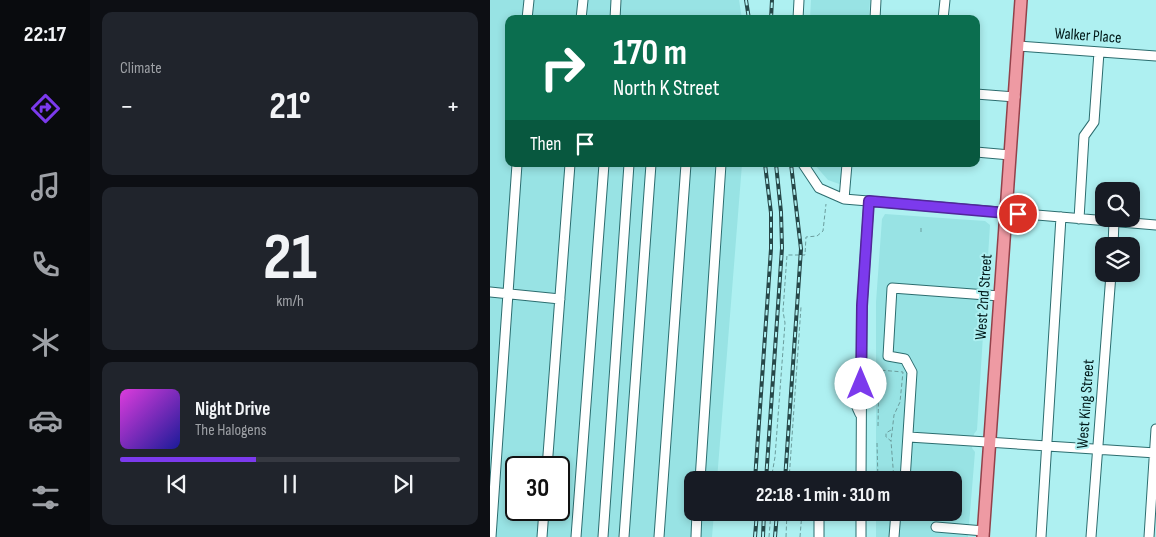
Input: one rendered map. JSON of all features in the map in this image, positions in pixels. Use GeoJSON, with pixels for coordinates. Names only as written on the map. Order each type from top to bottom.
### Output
{"type":"FeatureCollection","features":[{"type":"Feature","properties":{"kind":"main road","name":"West 2nd Street"},"geometry":{"type":"LineString","coordinates":[[983,534],[1021,0]]}},
{"type":"Feature","properties":{"kind":"street"},"geometry":{"type":"LineString","coordinates":[[527,15],[529,0]]}},
{"type":"Feature","properties":{"kind":"street"},"geometry":{"type":"LineString","coordinates":[[581,15],[583,0]]}},
{"type":"Feature","properties":{"kind":"street"},"geometry":{"type":"LineString","coordinates":[[615,15],[616,0]]}},
{"type":"Feature","properties":{"kind":"street"},"geometry":{"type":"LineString","coordinates":[[798,15],[799,0]]}},
{"type":"Feature","properties":{"kind":"street"},"geometry":{"type":"LineString","coordinates":[[875,15],[876,0]]}},
{"type":"Feature","properties":{"kind":"street"},"geometry":{"type":"LineString","coordinates":[[943,15],[945,0]]}},
{"type":"Feature","properties":{"kind":"street","name":"Walker Place"},"geometry":{"type":"LineString","coordinates":[[1018,46],[1156,56]]}},
{"type":"Feature","properties":{"kind":"street"},"geometry":{"type":"LineString","coordinates":[[1079,218],[1084,136],[1094,122],[1099,52]]}},
{"type":"Feature","properties":{"kind":"street"},"geometry":{"type":"LineString","coordinates":[[980,94],[1015,97]]}},
{"type":"Feature","properties":{"kind":"street"},"geometry":{"type":"LineString","coordinates":[[980,152],[1010,155]]}},
{"type":"Feature","properties":{"kind":"street"},"geometry":{"type":"LineString","coordinates":[[491,537],[517,167]]}},
{"type":"Feature","properties":{"kind":"street"},"geometry":{"type":"LineString","coordinates":[[548,456],[570,167]]}},
{"type":"Feature","properties":{"kind":"street"},"geometry":{"type":"LineString","coordinates":[[576,537],[604,167]]}},
{"type":"Feature","properties":{"kind":"street"},"geometry":{"type":"LineString","coordinates":[[602,537],[629,167]]}},
{"type":"Feature","properties":{"kind":"street"},"geometry":{"type":"LineString","coordinates":[[624,537],[650,167]]}},
{"type":"Feature","properties":{"kind":"street"},"geometry":{"type":"LineString","coordinates":[[659,537],[686,167]]}},
{"type":"Feature","properties":{"kind":"street"},"geometry":{"type":"LineString","coordinates":[[701,471],[721,167]]}},
{"type":"Feature","properties":{"kind":"street"},"geometry":{"type":"LineString","coordinates":[[805,167],[819,188],[844,199],[1095,220]]}},
{"type":"Feature","properties":{"kind":"street"},"geometry":{"type":"LineString","coordinates":[[844,199],[847,167]]}},
{"type":"Feature","properties":{"kind":"street"},"geometry":{"type":"LineString","coordinates":[[859,471],[862,306],[869,201]]}},
{"type":"Feature","properties":{"kind":"street"},"geometry":{"type":"LineString","coordinates":[[1041,537],[1061,217]]}},
{"type":"Feature","properties":{"kind":"street"},"geometry":{"type":"LineString","coordinates":[[1140,224],[1156,225]]}},
{"type":"Feature","properties":{"kind":"street","name":"West King Street"},"geometry":{"type":"LineString","coordinates":[[1091,537],[1109,282]]}},
{"type":"Feature","properties":{"kind":"street"},"geometry":{"type":"LineString","coordinates":[[906,471],[912,372],[904,359],[888,356],[892,288],[1000,296]]}},
{"type":"Feature","properties":{"kind":"street"},"geometry":{"type":"LineString","coordinates":[[490,292],[560,299]]}},
{"type":"Feature","properties":{"kind":"street"},"geometry":{"type":"LineString","coordinates":[[1149,537],[1156,429]]}},
{"type":"Feature","properties":{"kind":"street"},"geometry":{"type":"LineString","coordinates":[[909,437],[1155,453]]}},
{"type":"Feature","properties":{"kind":"street"},"geometry":{"type":"LineString","coordinates":[[542,537],[543,521]]}},
{"type":"Feature","properties":{"kind":"street"},"geometry":{"type":"LineString","coordinates":[[696,537],[697,521]]}},
{"type":"Feature","properties":{"kind":"street"},"geometry":{"type":"LineString","coordinates":[[819,521],[819,537]]}},
{"type":"Feature","properties":{"kind":"street"},"geometry":{"type":"LineString","coordinates":[[861,521],[861,537]]}},
{"type":"Feature","properties":{"kind":"street"},"geometry":{"type":"LineString","coordinates":[[894,537],[895,521]]}},
{"type":"Feature","properties":{"kind":"street"},"geometry":{"type":"LineString","coordinates":[[936,527],[983,534]]}},
{"type":"Feature","properties":{"kind":"path"},"geometry":{"type":"LineString","coordinates":[[772,471],[775,457],[785,323],[783,311],[787,255],[805,255],[806,237],[817,236],[823,231],[826,204]]}},
{"type":"Feature","properties":{"kind":"path"},"geometry":{"type":"LineString","coordinates":[[921,226],[921,232]]}},
{"type":"Feature","properties":{"kind":"path"},"geometry":{"type":"LineString","coordinates":[[790,471],[801,307]]}},
{"type":"Feature","properties":{"kind":"path"},"geometry":{"type":"LineString","coordinates":[[878,426],[879,370],[902,372],[900,402],[894,415],[891,441],[893,471]]}},
{"type":"Feature","properties":{"kind":"path"},"geometry":{"type":"LineString","coordinates":[[891,430],[886,432],[886,437],[891,441]]}},
{"type":"Feature","properties":{"kind":"path"},"geometry":{"type":"LineString","coordinates":[[877,443],[878,471]]}},
{"type":"Feature","properties":{"kind":"path"},"geometry":{"type":"LineString","coordinates":[[769,537],[770,521]]}},
{"type":"Feature","properties":{"kind":"path"},"geometry":{"type":"LineString","coordinates":[[786,537],[787,521]]}},
{"type":"Feature","properties":{"kind":"path"},"geometry":{"type":"LineString","coordinates":[[800,537],[801,521]]}},
{"type":"Feature","properties":{"kind":"shaded area"},"geometry":{"type":"Polygon","coordinates":[[[490,0],[739,0],[741,15],[505,15],[505,167],[742,167],[718,471],[684,471],[684,521],[713,521],[712,537],[490,537],[490,0]]]}},
{"type":"Feature","properties":{"kind":"shaded area"},"geometry":{"type":"Polygon","coordinates":[[[811,0],[870,0],[869,15],[810,15],[811,0]]]}},
{"type":"Feature","properties":{"kind":"shaded area"},"geometry":{"type":"Polygon","coordinates":[[[817,167],[843,167],[842,185],[828,180],[817,167]]]}},
{"type":"Feature","properties":{"kind":"shaded area"},"geometry":{"type":"Polygon","coordinates":[[[885,214],[985,221],[990,225],[977,430],[974,434],[972,448],[975,452],[968,537],[876,537],[876,521],[962,521],[962,471],[876,471],[876,302],[882,219],[885,214]]]}},
{"type":"Feature","properties":{"kind":"railway"},"geometry":{"type":"LineString","coordinates":[[746,0],[748,15]]}},
{"type":"Feature","properties":{"kind":"railway"},"geometry":{"type":"LineString","coordinates":[[771,15],[772,0]]}},
{"type":"Feature","properties":{"kind":"railway"},"geometry":{"type":"LineString","coordinates":[[756,471],[771,249],[771,213],[765,167]]}},
{"type":"Feature","properties":{"kind":"railway"},"geometry":{"type":"LineString","coordinates":[[767,471],[782,248],[781,212],[776,167]]}},
{"type":"Feature","properties":{"kind":"railway"},"geometry":{"type":"LineString","coordinates":[[786,471],[801,249],[791,167]]}},
{"type":"Feature","properties":{"kind":"railway"},"geometry":{"type":"LineString","coordinates":[[755,537],[756,521]]}},
{"type":"Feature","properties":{"kind":"railway"},"geometry":{"type":"LineString","coordinates":[[763,537],[764,521]]}},
{"type":"Feature","properties":{"kind":"railway"},"geometry":{"type":"LineString","coordinates":[[775,537],[776,521]]}},
{"type":"Feature","properties":{"kind":"route"},"geometry":{"type":"LineString","coordinates":[[861,384],[862,306],[869,201],[991,210],[1018,214]]}}]}
